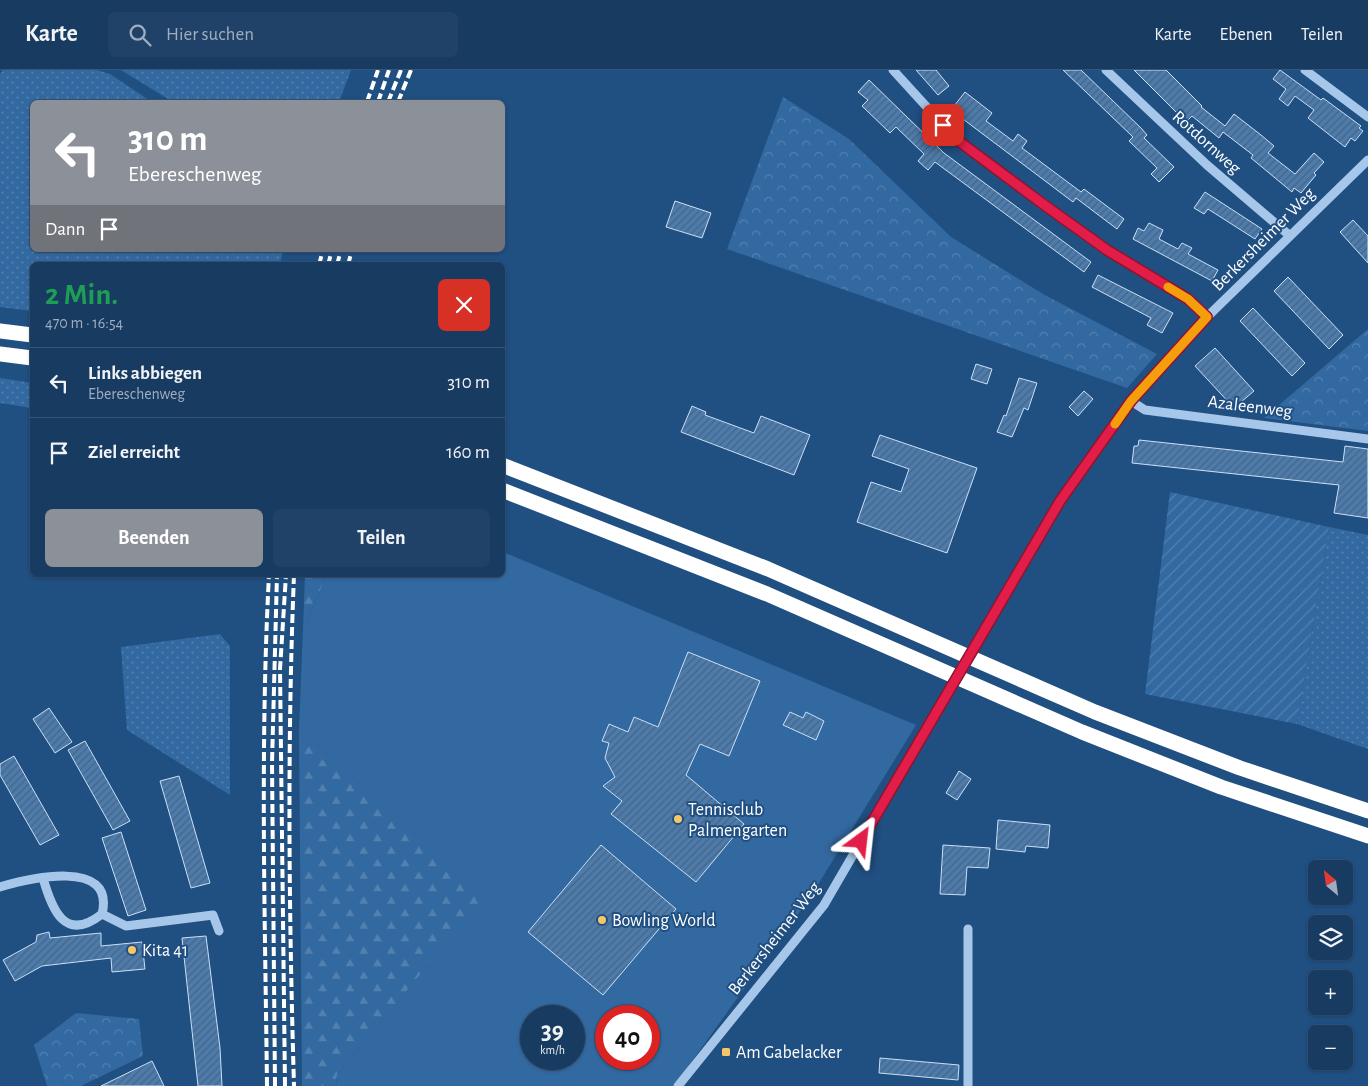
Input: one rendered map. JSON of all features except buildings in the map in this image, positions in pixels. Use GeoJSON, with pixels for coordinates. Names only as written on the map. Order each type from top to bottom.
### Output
{"type":"FeatureCollection","features":[{"type":"Feature","properties":{"kind":"highway"},"geometry":{"type":"LineString","coordinates":[[0,330],[30,335]]}},
{"type":"Feature","properties":{"kind":"highway"},"geometry":{"type":"LineString","coordinates":[[0,354],[30,358]]}},
{"type":"Feature","properties":{"kind":"highway"},"geometry":{"type":"LineString","coordinates":[[505,467],[768,568],[1104,715],[1240,768],[1368,811]]}},
{"type":"Feature","properties":{"kind":"highway"},"geometry":{"type":"LineString","coordinates":[[505,491],[767,594],[1091,735],[1221,787],[1368,836]]}},
{"type":"Feature","properties":{"kind":"street"},"geometry":{"type":"LineString","coordinates":[[893,70],[956,139],[1107,250],[1188,299],[1207,317]]}},
{"type":"Feature","properties":{"kind":"street","name":"Rotdornweg"},"geometry":{"type":"LineString","coordinates":[[1106,70],[1207,165],[1289,235]]}},
{"type":"Feature","properties":{"kind":"street"},"geometry":{"type":"LineString","coordinates":[[1305,70],[1368,117]]}},
{"type":"Feature","properties":{"kind":"street","name":"Berkersheimer Weg"},"geometry":{"type":"LineString","coordinates":[[678,1086],[824,905],[1060,501],[1131,401],[1207,317],[1368,160]]}},
{"type":"Feature","properties":{"kind":"street","name":"Azaleenweg"},"geometry":{"type":"LineString","coordinates":[[1131,401],[1145,410],[1368,438]]}},
{"type":"Feature","properties":{"kind":"street"},"geometry":{"type":"LineString","coordinates":[[0,887],[67,875],[89,880],[95,885],[103,899],[102,914]]}},
{"type":"Feature","properties":{"kind":"street"},"geometry":{"type":"LineString","coordinates":[[44,878],[56,915],[65,923],[84,924],[102,914]]}},
{"type":"Feature","properties":{"kind":"street"},"geometry":{"type":"LineString","coordinates":[[102,914],[126,926],[213,915],[219,931]]}},
{"type":"Feature","properties":{"kind":"street"},"geometry":{"type":"LineString","coordinates":[[968,929],[968,1086]]}},
{"type":"Feature","properties":{"kind":"green space"},"geometry":{"type":"Polygon","coordinates":[[[3,70],[97,70],[110,74],[149,100],[30,100],[30,252],[283,252],[281,262],[30,262],[30,311],[0,307],[0,74],[3,70]]]}},
{"type":"Feature","properties":{"kind":"green space"},"geometry":{"type":"Polygon","coordinates":[[[121,70],[351,70],[340,100],[170,100],[121,70]]]}},
{"type":"Feature","properties":{"kind":"green space"},"geometry":{"type":"Polygon","coordinates":[[[783,97],[849,139],[951,237],[1043,294],[1157,354],[1127,388],[727,249],[783,97]]]}},
{"type":"Feature","properties":{"kind":"green space"},"geometry":{"type":"Polygon","coordinates":[[[1368,329],[1368,431],[1264,418],[1368,329]]]}},
{"type":"Feature","properties":{"kind":"green space"},"geometry":{"type":"Polygon","coordinates":[[[0,378],[30,383],[30,408],[0,403],[0,378]]]}},
{"type":"Feature","properties":{"kind":"green space"},"geometry":{"type":"Polygon","coordinates":[[[1170,492],[1329,527],[1297,724],[1145,694],[1170,492]]]}},
{"type":"Feature","properties":{"kind":"green space"},"geometry":{"type":"Polygon","coordinates":[[[1329,527],[1368,535],[1368,749],[1297,724],[1329,527]]]}},
{"type":"Feature","properties":{"kind":"green space"},"geometry":{"type":"Polygon","coordinates":[[[505,553],[916,725],[811,896],[674,1086],[336,1086],[337,1075],[485,896],[299,729],[303,629],[326,577],[505,577],[505,553]]]}},
{"type":"Feature","properties":{"kind":"green space"},"geometry":{"type":"Polygon","coordinates":[[[305,577],[326,577],[303,629],[305,577]]]}},
{"type":"Feature","properties":{"kind":"green space"},"geometry":{"type":"Polygon","coordinates":[[[220,634],[230,646],[230,795],[127,730],[121,647],[220,634]]]}},
{"type":"Feature","properties":{"kind":"green space"},"geometry":{"type":"Polygon","coordinates":[[[299,729],[486,896],[337,1075],[336,1086],[302,1086],[299,729]]]}},
{"type":"Feature","properties":{"kind":"green space"},"geometry":{"type":"Polygon","coordinates":[[[76,1013],[139,1019],[143,1056],[81,1086],[47,1086],[34,1045],[76,1013]]]}},
{"type":"Feature","properties":{"kind":"railway"},"geometry":{"type":"LineString","coordinates":[[368,100],[378,70]]}},
{"type":"Feature","properties":{"kind":"railway"},"geometry":{"type":"LineString","coordinates":[[379,100],[389,70]]}},
{"type":"Feature","properties":{"kind":"railway"},"geometry":{"type":"LineString","coordinates":[[389,100],[401,70]]}},
{"type":"Feature","properties":{"kind":"railway"},"geometry":{"type":"LineString","coordinates":[[399,100],[411,70]]}},
{"type":"Feature","properties":{"kind":"railway"},"geometry":{"type":"LineString","coordinates":[[320,262],[322,252]]}},
{"type":"Feature","properties":{"kind":"railway"},"geometry":{"type":"LineString","coordinates":[[329,262],[331,252]]}},
{"type":"Feature","properties":{"kind":"railway"},"geometry":{"type":"LineString","coordinates":[[338,262],[340,252]]}},
{"type":"Feature","properties":{"kind":"railway"},"geometry":{"type":"LineString","coordinates":[[349,262],[351,252]]}},
{"type":"Feature","properties":{"kind":"railway"},"geometry":{"type":"LineString","coordinates":[[267,1086],[264,767],[269,577]]}},
{"type":"Feature","properties":{"kind":"railway"},"geometry":{"type":"LineString","coordinates":[[275,1086],[272,763],[277,577]]}},
{"type":"Feature","properties":{"kind":"railway"},"geometry":{"type":"LineString","coordinates":[[285,1086],[280,669],[286,577]]}},
{"type":"Feature","properties":{"kind":"railway"},"geometry":{"type":"LineString","coordinates":[[294,577],[290,703],[290,830],[294,1086]]}},
{"type":"Feature","properties":{"kind":"slow traffic"},"geometry":{"type":"LineString","coordinates":[[1115,424],[1131,401],[1207,317],[1188,299],[1168,287]]}},
{"type":"Feature","properties":{"kind":"place","name":"Tennisclub Palmengarten"},"geometry":{"type":"Point","coordinates":[678,819]}},
{"type":"Feature","properties":{"kind":"place","name":"Bowling World"},"geometry":{"type":"Point","coordinates":[602,920]}},
{"type":"Feature","properties":{"kind":"place","name":"Kita 41"},"geometry":{"type":"Point","coordinates":[132,950]}},
{"type":"Feature","properties":{"kind":"place","name":"Am Gabelacker"},"geometry":{"type":"Point","coordinates":[726,1052]}},
{"type":"Feature","properties":{"kind":"route"},"geometry":{"type":"LineString","coordinates":[[861,841],[1060,501],[1131,401],[1207,317],[1188,299],[1107,250],[1043,204],[956,139],[943,125]]}}]}
